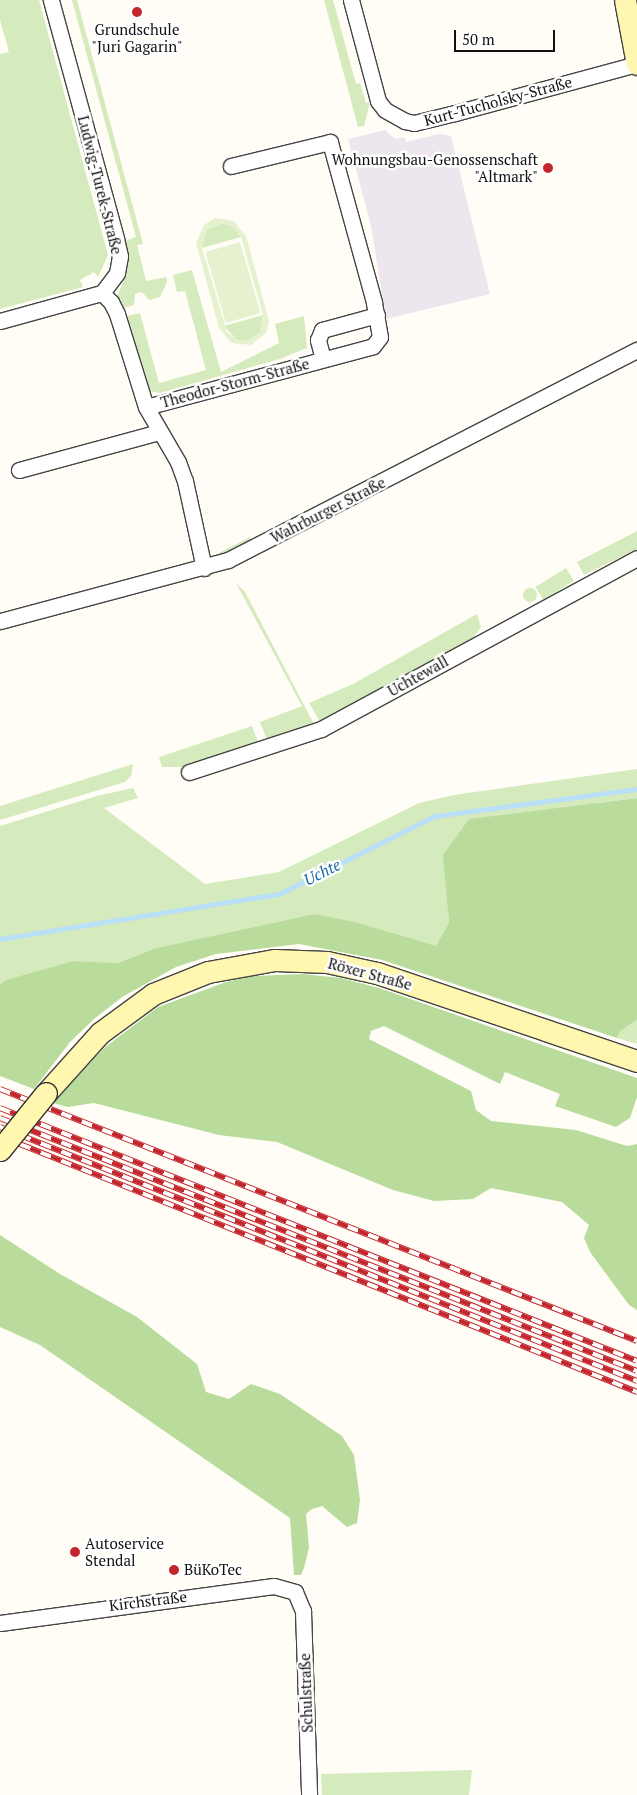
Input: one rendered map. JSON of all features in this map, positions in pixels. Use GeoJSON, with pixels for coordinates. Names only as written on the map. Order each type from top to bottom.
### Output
{"type":"FeatureCollection","features":[{"type":"Feature","properties":{"kind":"street","name":"Ludwig-Turek-Straße"},"geometry":{"type":"LineString","coordinates":[[52,0],[118,247],[117,273],[102,293]]}},
{"type":"Feature","properties":{"kind":"street","name":"Kurt-Tucholsky-Straße"},"geometry":{"type":"LineString","coordinates":[[351,0],[378,101],[385,110],[405,121],[414,123],[455,114],[637,64]]}},
{"type":"Feature","properties":{"kind":"street"},"geometry":{"type":"LineString","coordinates":[[625,0],[637,64]]}},
{"type":"Feature","properties":{"kind":"street","name":"Theodor-Storm-Straße"},"geometry":{"type":"LineString","coordinates":[[146,407],[323,359],[378,342],[381,333],[377,315],[330,142],[231,166]]}},
{"type":"Feature","properties":{"kind":"street"},"geometry":{"type":"LineString","coordinates":[[0,321],[102,293],[111,302],[117,314],[146,407],[178,462],[186,481],[204,568]]}},
{"type":"Feature","properties":{"kind":"street","name":"Theodor-Storm-Straße"},"geometry":{"type":"LineString","coordinates":[[323,359],[318,340],[322,330],[377,315]]}},
{"type":"Feature","properties":{"kind":"street","name":"Wahrburger Straße"},"geometry":{"type":"LineString","coordinates":[[0,620],[204,568],[247,551],[637,350]]}},
{"type":"Feature","properties":{"kind":"street"},"geometry":{"type":"LineString","coordinates":[[19,470],[159,432]]}},
{"type":"Feature","properties":{"kind":"street","name":"Uchtewall"},"geometry":{"type":"LineString","coordinates":[[189,772],[321,729],[637,558]]}},
{"type":"Feature","properties":{"kind":"street","name":"Röxer Straße"},"geometry":{"type":"LineString","coordinates":[[0,1150],[88,1044],[116,1019],[153,994],[208,972],[275,960],[328,962],[377,973],[637,1061]]}},
{"type":"Feature","properties":{"kind":"street","name":"Kirchstraße"},"geometry":{"type":"LineString","coordinates":[[0,1623],[274,1586],[295,1592]]}},
{"type":"Feature","properties":{"kind":"street","name":"Schulstraße"},"geometry":{"type":"LineString","coordinates":[[295,1592],[303,1610],[309,1795]]}},
{"type":"Feature","properties":{"kind":"shaded area"},"geometry":{"type":"Polygon","coordinates":[[[385,130],[395,139],[404,137],[406,142],[439,134],[451,136],[490,294],[386,319],[371,226],[348,139],[385,130]]]}},
{"type":"Feature","properties":{"kind":"green space"},"geometry":{"type":"Polygon","coordinates":[[[0,0],[39,0],[108,255],[98,277],[94,272],[80,280],[83,287],[0,309],[0,54],[9,52],[0,20],[0,0]]]}},
{"type":"Feature","properties":{"kind":"green space"},"geometry":{"type":"Polygon","coordinates":[[[72,0],[77,0],[143,244],[137,245],[146,281],[166,277],[167,282],[160,297],[149,300],[142,292],[135,294],[134,305],[123,308],[115,302],[127,272],[125,241],[136,237],[72,0]]]}},
{"type":"Feature","properties":{"kind":"green space"},"geometry":{"type":"Polygon","coordinates":[[[324,0],[333,0],[356,84],[360,83],[366,103],[370,102],[364,126],[358,127],[324,0]]]}},
{"type":"Feature","properties":{"kind":"green space"},"geometry":{"type":"Polygon","coordinates":[[[215,218],[234,221],[246,236],[269,321],[266,333],[251,345],[231,343],[219,328],[196,243],[204,225],[215,218]],[[222,223],[206,230],[202,248],[227,332],[237,340],[249,340],[260,333],[263,315],[241,237],[234,227],[222,223]]]}},
{"type":"Feature","properties":{"kind":"green space"},"geometry":{"type":"Polygon","coordinates":[[[223,223],[234,227],[241,237],[202,248],[206,230],[223,223]]]}},
{"type":"Feature","properties":{"kind":"green space"},"geometry":{"type":"Polygon","coordinates":[[[240,242],[260,313],[226,323],[205,252],[240,242]]]}},
{"type":"Feature","properties":{"kind":"green space"},"geometry":{"type":"Polygon","coordinates":[[[192,270],[221,372],[279,343],[275,324],[304,316],[307,348],[280,359],[160,393],[150,391],[127,316],[140,313],[159,383],[206,370],[185,291],[177,292],[173,275],[192,270]]]}},
{"type":"Feature","properties":{"kind":"green space"},"geometry":{"type":"Polygon","coordinates":[[[263,315],[260,333],[249,340],[237,340],[224,326],[263,315]]]}},
{"type":"Feature","properties":{"kind":"green space"},"geometry":{"type":"Polygon","coordinates":[[[637,531],[637,549],[584,575],[577,562],[637,531]]]}},
{"type":"Feature","properties":{"kind":"green space"},"geometry":{"type":"Polygon","coordinates":[[[250,537],[251,541],[222,557],[219,553],[250,537]]]}},
{"type":"Feature","properties":{"kind":"green space"},"geometry":{"type":"Polygon","coordinates":[[[566,568],[574,581],[543,600],[535,587],[566,568]]]}},
{"type":"Feature","properties":{"kind":"green space"},"geometry":{"type":"Polygon","coordinates":[[[236,583],[245,592],[315,726],[268,742],[260,722],[302,706],[236,583]]]}},
{"type":"Feature","properties":{"kind":"green space"},"geometry":{"type":"Polygon","coordinates":[[[527,588],[533,588],[537,595],[533,602],[527,602],[523,598],[523,592],[527,588]]]}},
{"type":"Feature","properties":{"kind":"green space"},"geometry":{"type":"Polygon","coordinates":[[[477,614],[481,627],[470,642],[322,723],[319,720],[309,703],[353,684],[477,614]]]}},
{"type":"Feature","properties":{"kind":"green space"},"geometry":{"type":"Polygon","coordinates":[[[252,726],[259,744],[186,767],[162,767],[159,757],[252,726]]]}},
{"type":"Feature","properties":{"kind":"green space"},"geometry":{"type":"Polygon","coordinates":[[[133,764],[131,776],[125,782],[0,820],[0,806],[133,764]]]}},
{"type":"Feature","properties":{"kind":"green space"},"geometry":{"type":"Polygon","coordinates":[[[637,769],[637,798],[596,803],[448,901],[449,922],[436,946],[314,914],[156,948],[116,963],[74,961],[0,985],[0,826],[97,796],[133,788],[138,798],[104,808],[205,884],[279,872],[419,803],[454,795],[637,769]]]}},
{"type":"Feature","properties":{"kind":"green space"},"geometry":{"type":"Polygon","coordinates":[[[637,798],[637,1020],[620,1031],[617,1038],[382,960],[299,944],[216,954],[176,967],[122,997],[94,1019],[70,1042],[34,1089],[0,1076],[0,985],[6,980],[74,961],[117,963],[156,948],[314,914],[355,922],[436,946],[449,922],[443,855],[469,819],[637,798]]]}},
{"type":"Feature","properties":{"kind":"green space"},"geometry":{"type":"Polygon","coordinates":[[[302,974],[341,978],[379,988],[637,1078],[637,1097],[630,1118],[616,1127],[555,1106],[560,1094],[505,1072],[500,1084],[384,1026],[371,1031],[369,1039],[471,1091],[476,1110],[491,1121],[576,1130],[627,1146],[637,1144],[637,1310],[629,1305],[590,1252],[584,1238],[589,1225],[562,1202],[491,1188],[473,1199],[434,1201],[393,1190],[277,1142],[219,1135],[94,1103],[68,1107],[53,1103],[104,1048],[158,1007],[226,982],[252,976],[302,974]]]}},
{"type":"Feature","properties":{"kind":"green space"},"geometry":{"type":"Polygon","coordinates":[[[637,1020],[637,1044],[617,1038],[620,1031],[637,1020]]]}},
{"type":"Feature","properties":{"kind":"green space"},"geometry":{"type":"Polygon","coordinates":[[[0,1235],[60,1274],[137,1317],[197,1364],[206,1392],[229,1399],[251,1384],[280,1394],[342,1436],[354,1455],[360,1500],[357,1523],[347,1527],[322,1506],[312,1509],[306,1514],[309,1547],[304,1568],[301,1575],[294,1575],[290,1518],[40,1345],[0,1327],[0,1235]]]}},
{"type":"Feature","properties":{"kind":"green space"},"geometry":{"type":"Polygon","coordinates":[[[472,1770],[469,1795],[322,1795],[321,1774],[472,1770]]]}},
{"type":"Feature","properties":{"kind":"waterway","name":"Uchte"},"geometry":{"type":"LineString","coordinates":[[0,939],[279,894],[435,816],[637,789]]}},
{"type":"Feature","properties":{"kind":"railway"},"geometry":{"type":"LineString","coordinates":[[0,1089],[637,1341]]}},
{"type":"Feature","properties":{"kind":"railway"},"geometry":{"type":"LineString","coordinates":[[0,1108],[637,1361]]}},
{"type":"Feature","properties":{"kind":"railway"},"geometry":{"type":"LineString","coordinates":[[0,1118],[637,1371]]}},
{"type":"Feature","properties":{"kind":"railway"},"geometry":{"type":"LineString","coordinates":[[0,1127],[637,1381]]}},
{"type":"Feature","properties":{"kind":"railway"},"geometry":{"type":"LineString","coordinates":[[0,1136],[637,1392]]}},
{"type":"Feature","properties":{"kind":"place","name":"Grundschule \"Juri Gagarin\""},"geometry":{"type":"Point","coordinates":[137,12]}},
{"type":"Feature","properties":{"kind":"place","name":"Wohnungsbau-Genossenschaft \"Altmark\""},"geometry":{"type":"Point","coordinates":[548,168]}},
{"type":"Feature","properties":{"kind":"place","name":"Autoservice Stendal"},"geometry":{"type":"Point","coordinates":[75,1552]}},
{"type":"Feature","properties":{"kind":"place","name":"BüKoTec"},"geometry":{"type":"Point","coordinates":[174,1570]}}]}
